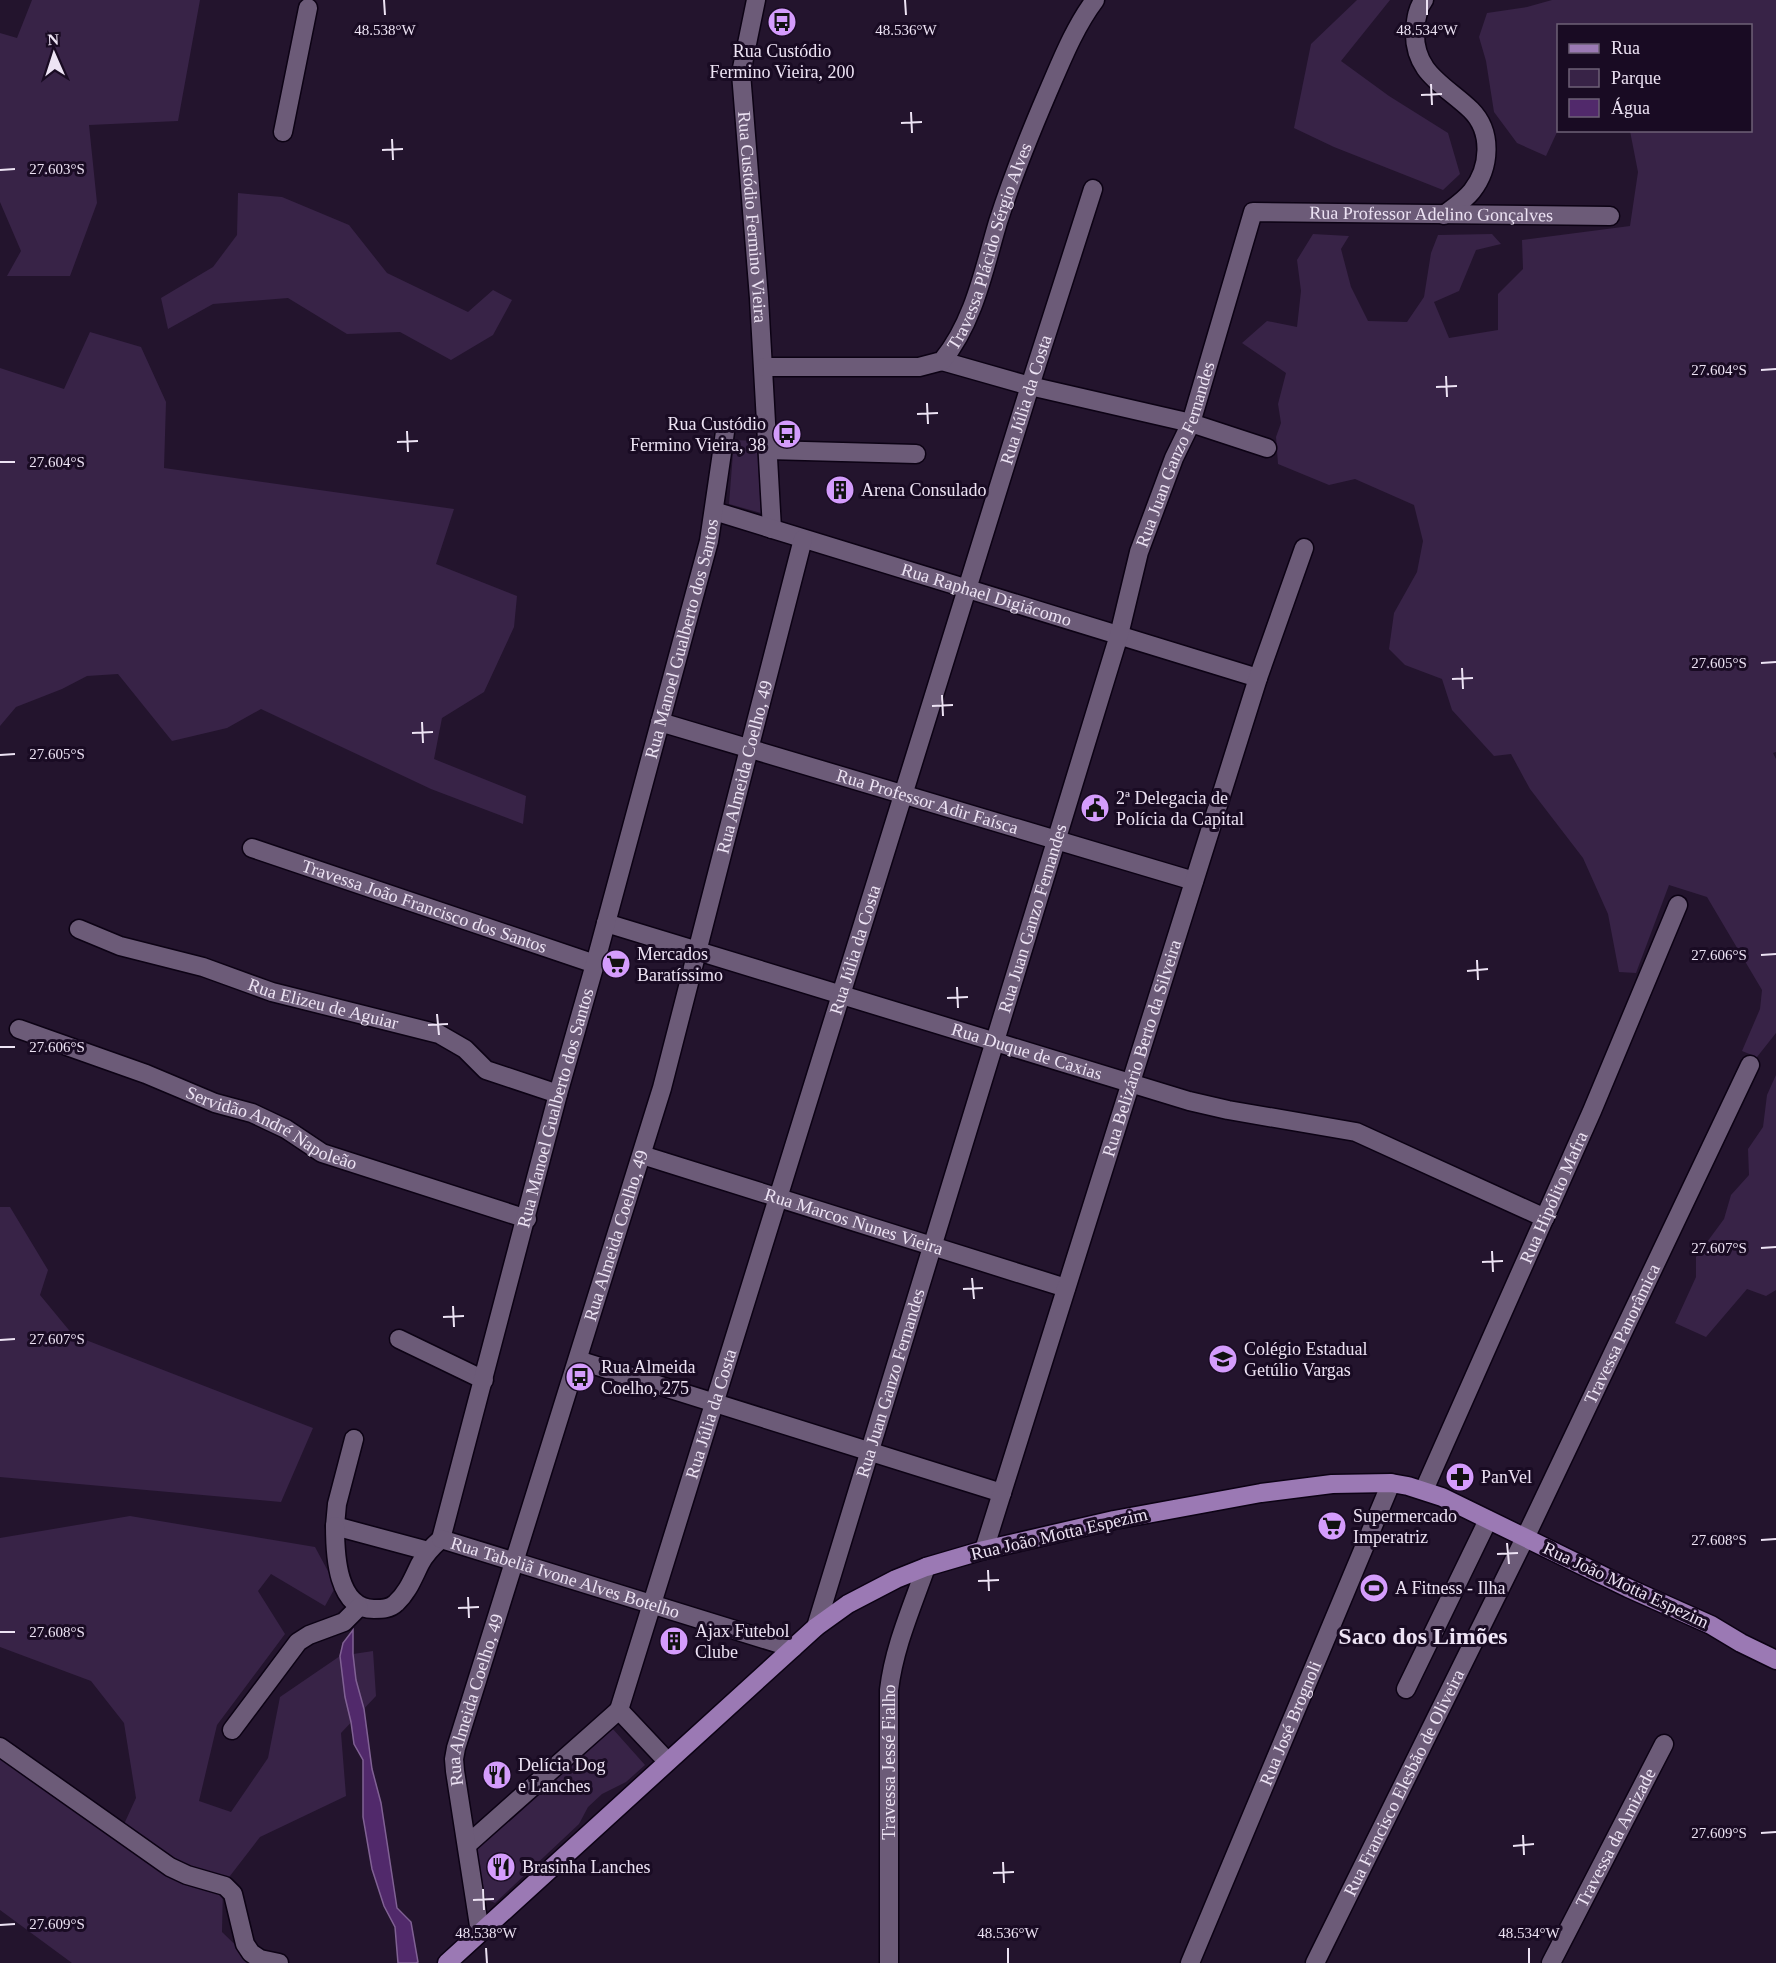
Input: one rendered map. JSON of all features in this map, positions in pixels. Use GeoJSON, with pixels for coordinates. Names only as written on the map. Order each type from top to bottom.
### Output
{"type":"FeatureCollection","features":[{"type":"Feature","properties":{"kind":"main road","name":"Rua João Motta Espezim"},"geometry":{"type":"LineString","coordinates":[[447,1963],[816,1627],[869,1592],[926,1567],[984,1550],[1124,1518],[1261,1492],[1342,1484],[1391,1483],[1424,1490],[1628,1588],[1711,1625],[1776,1660]]}},
{"type":"Feature","properties":{"kind":"street","name":"Rua Custódio Fermino Vieira"},"geometry":{"type":"LineString","coordinates":[[756,0],[741,73],[764,368],[772,529]]}},
{"type":"Feature","properties":{"kind":"street","name":"Travessa Plácido Sérgio Alves"},"geometry":{"type":"LineString","coordinates":[[764,368],[919,367],[942,361],[962,332],[1002,210],[1045,98],[1074,33],[1095,0]]}},
{"type":"Feature","properties":{"kind":"street"},"geometry":{"type":"LineString","coordinates":[[1424,0],[1420,5],[1416,21],[1415,42],[1422,62],[1433,80],[1472,111],[1484,129],[1486,151],[1484,173],[1471,193],[1444,215]]}},
{"type":"Feature","properties":{"kind":"street"},"geometry":{"type":"LineString","coordinates":[[283,132],[308,8]]}},
{"type":"Feature","properties":{"kind":"street","name":"Rua Júlia da Costa"},"geometry":{"type":"LineString","coordinates":[[619,1710],[1093,189]]}},
{"type":"Feature","properties":{"kind":"street","name":"Rua Professor Adelino Gonçalves"},"geometry":{"type":"LineString","coordinates":[[1253,212],[1610,216]]}},
{"type":"Feature","properties":{"kind":"street","name":"Rua Juan Ganzo Fernandes"},"geometry":{"type":"LineString","coordinates":[[816,1627],[1119,635],[1139,552],[1174,458],[1191,423],[1253,212]]}},
{"type":"Feature","properties":{"kind":"street"},"geometry":{"type":"LineString","coordinates":[[942,361],[1030,386],[1191,423],[1267,448]]}},
{"type":"Feature","properties":{"kind":"street","name":"Rua Manoel Gualberto dos Santos"},"geometry":{"type":"LineString","coordinates":[[359,1607],[383,1609],[394,1606],[404,1595],[435,1545],[527,1219],[558,1094],[709,541],[725,432]]}},
{"type":"Feature","properties":{"kind":"street"},"geometry":{"type":"LineString","coordinates":[[768,442],[916,454]]}},
{"type":"Feature","properties":{"kind":"street","name":"Rua Raphael Digiácomo"},"geometry":{"type":"LineString","coordinates":[[714,511],[1258,678]]}},
{"type":"Feature","properties":{"kind":"street","name":"Rua Almeida Coelho, 49"},"geometry":{"type":"LineString","coordinates":[[480,1932],[454,1759],[662,1088],[803,538]]}},
{"type":"Feature","properties":{"kind":"street","name":"Rua Belizário Berto da Silveira"},"geometry":{"type":"LineString","coordinates":[[984,1550],[1258,678],[1304,548]]}},
{"type":"Feature","properties":{"kind":"street","name":"Rua Professor Adir Faísca"},"geometry":{"type":"LineString","coordinates":[[660,722],[1194,881]]}},
{"type":"Feature","properties":{"kind":"street","name":"Travessa João Francisco dos Santos"},"geometry":{"type":"LineString","coordinates":[[252,848],[595,964]]}},
{"type":"Feature","properties":{"kind":"street","name":"Rua Hipólito Mafra"},"geometry":{"type":"LineString","coordinates":[[1424,1490],[1592,1111],[1678,905]]}},
{"type":"Feature","properties":{"kind":"street","name":"Rua Duque de Caxias"},"geometry":{"type":"LineString","coordinates":[[606,923],[1130,1084],[1228,1110],[1356,1132],[1545,1218]]}},
{"type":"Feature","properties":{"kind":"street","name":"Rua Elizeu de Aguiar"},"geometry":{"type":"LineString","coordinates":[[79,929],[111,943],[203,967],[272,992],[439,1034],[465,1049],[486,1070],[558,1094]]}},
{"type":"Feature","properties":{"kind":"street","name":"Servidão André Napoleão"},"geometry":{"type":"LineString","coordinates":[[19,1029],[146,1074],[215,1103],[252,1113],[286,1129],[322,1153],[527,1219]]}},
{"type":"Feature","properties":{"kind":"street","name":"Travessa Panorâmica"},"geometry":{"type":"LineString","coordinates":[[1525,1538],[1750,1065]]}},
{"type":"Feature","properties":{"kind":"street","name":"Rua Marcos Nunes Vieira"},"geometry":{"type":"LineString","coordinates":[[642,1155],[1066,1287]]}},
{"type":"Feature","properties":{"kind":"street"},"geometry":{"type":"LineString","coordinates":[[399,1339],[483,1380]]}},
{"type":"Feature","properties":{"kind":"street"},"geometry":{"type":"LineString","coordinates":[[578,1360],[1002,1493]]}},
{"type":"Feature","properties":{"kind":"street"},"geometry":{"type":"LineString","coordinates":[[232,1730],[298,1642],[309,1635],[344,1622],[359,1607],[349,1599],[335,1551],[337,1504],[354,1439]]}},
{"type":"Feature","properties":{"kind":"street","name":"Rua José Brognoli"},"geometry":{"type":"LineString","coordinates":[[1190,1963],[1391,1483]]}},
{"type":"Feature","properties":{"kind":"street"},"geometry":{"type":"LineString","coordinates":[[1406,1689],[1488,1520]]}},
{"type":"Feature","properties":{"kind":"street","name":"Rua Tabeliã Ivone Alves Botelho"},"geometry":{"type":"LineString","coordinates":[[335,1527],[514,1562],[793,1648]]}},
{"type":"Feature","properties":{"kind":"street","name":"Rua Francisco Elesbão de Oliveira"},"geometry":{"type":"LineString","coordinates":[[1316,1963],[1525,1538]]}},
{"type":"Feature","properties":{"kind":"street","name":"Travessa Jessé Fialho"},"geometry":{"type":"LineString","coordinates":[[890,1963],[889,1690],[898,1646],[926,1567]]}},
{"type":"Feature","properties":{"kind":"street"},"geometry":{"type":"LineString","coordinates":[[467,1845],[619,1710],[667,1761]]}},
{"type":"Feature","properties":{"kind":"street","name":"Travessa da Amizade"},"geometry":{"type":"LineString","coordinates":[[1551,1963],[1664,1744]]}},
{"type":"Feature","properties":{"kind":"street"},"geometry":{"type":"LineString","coordinates":[[0,1748],[170,1867],[187,1875],[225,1886],[233,1894],[245,1944],[251,1953],[260,1959],[279,1963]]}},
{"type":"Feature","properties":{"kind":"green space"},"geometry":{"type":"Polygon","coordinates":[[[32,0],[200,0],[178,121],[89,125],[97,203],[70,276],[7,276],[21,251],[0,202],[0,33],[17,38],[32,0]]]}},
{"type":"Feature","properties":{"kind":"green space"},"geometry":{"type":"Polygon","coordinates":[[[1357,0],[1390,0],[1341,61],[1389,96],[1448,133],[1460,174],[1443,190],[1334,147],[1294,128],[1311,44],[1357,0]]]}},
{"type":"Feature","properties":{"kind":"green space"},"geometry":{"type":"Polygon","coordinates":[[[1552,0],[1776,0],[1776,752],[1773,753],[1776,759],[1776,1033],[1757,1057],[1742,1051],[1760,1009],[1762,990],[1707,897],[1669,885],[1636,973],[1619,972],[1608,914],[1583,858],[1530,789],[1511,754],[1494,756],[1452,710],[1442,679],[1405,665],[1389,649],[1394,613],[1417,572],[1423,541],[1414,505],[1355,479],[1329,485],[1278,464],[1276,437],[1281,423],[1278,404],[1286,373],[1242,343],[1267,321],[1297,327],[1301,291],[1297,260],[1313,234],[1349,236],[1341,249],[1351,287],[1368,321],[1407,322],[1424,297],[1431,253],[1438,235],[1492,234],[1501,244],[1476,250],[1459,291],[1434,302],[1449,338],[1498,330],[1498,294],[1523,269],[1522,240],[1630,226],[1638,172],[1630,132],[1752,132],[1752,24],[1557,24],[1557,132],[1546,156],[1517,143],[1494,112],[1486,61],[1479,37],[1487,13],[1527,7],[1552,0]]]}},
{"type":"Feature","properties":{"kind":"green space"},"geometry":{"type":"Polygon","coordinates":[[[238,193],[282,197],[349,225],[387,273],[468,312],[493,290],[512,300],[493,335],[451,360],[400,332],[347,334],[288,298],[213,304],[168,329],[161,298],[213,267],[237,235],[238,193]]]}},
{"type":"Feature","properties":{"kind":"green space"},"geometry":{"type":"Polygon","coordinates":[[[90,332],[141,347],[166,402],[164,468],[454,509],[436,564],[517,596],[514,627],[484,692],[442,718],[434,759],[526,796],[523,824],[431,789],[261,709],[227,728],[172,741],[118,674],[87,676],[62,689],[16,707],[0,726],[0,368],[64,389],[90,332]]]}},
{"type":"Feature","properties":{"kind":"green space"},"geometry":{"type":"Polygon","coordinates":[[[734,440],[757,441],[761,513],[729,504],[734,440]]]}},
{"type":"Feature","properties":{"kind":"green space"},"geometry":{"type":"Polygon","coordinates":[[[1776,1075],[1776,1290],[1766,1296],[1747,1289],[1706,1337],[1675,1323],[1696,1277],[1696,1257],[1724,1219],[1731,1195],[1749,1175],[1748,1149],[1763,1127],[1767,1095],[1776,1075]]]}},
{"type":"Feature","properties":{"kind":"green space"},"geometry":{"type":"Polygon","coordinates":[[[0,1207],[10,1207],[48,1270],[40,1295],[73,1335],[313,1428],[281,1502],[0,1477],[0,1207]]]}},
{"type":"Feature","properties":{"kind":"green space"},"geometry":{"type":"Polygon","coordinates":[[[130,1516],[315,1547],[336,1586],[325,1606],[271,1574],[258,1591],[285,1634],[217,1725],[199,1801],[231,1812],[268,1758],[280,1697],[340,1656],[373,1651],[376,1696],[341,1733],[346,1796],[260,1837],[223,1885],[222,1932],[254,1963],[72,1963],[0,1910],[0,1755],[120,1833],[136,1798],[124,1723],[91,1681],[0,1647],[0,1538],[130,1516]]]}},
{"type":"Feature","properties":{"kind":"green space"},"geometry":{"type":"Polygon","coordinates":[[[612,1728],[645,1765],[626,1782],[602,1794],[588,1807],[579,1824],[495,1903],[484,1898],[476,1846],[612,1728]]]}},
{"type":"Feature","properties":{"kind":"water"},"geometry":{"type":"Polygon","coordinates":[[[353,1630],[356,1680],[364,1709],[372,1769],[381,1803],[397,1908],[411,1922],[418,1962],[416,1963],[398,1963],[395,1927],[384,1906],[372,1869],[363,1817],[363,1760],[354,1744],[340,1656],[343,1643],[353,1630]]]}},
{"type":"Feature","properties":{"kind":"place","name":"Rua Custódio Fermino Vieira, 200"},"geometry":{"type":"Point","coordinates":[782,22]}},
{"type":"Feature","properties":{"kind":"place","name":"Rua Custódio Fermino Vieira, 38"},"geometry":{"type":"Point","coordinates":[787,434]}},
{"type":"Feature","properties":{"kind":"place","name":"Arena Consulado"},"geometry":{"type":"Point","coordinates":[840,490]}},
{"type":"Feature","properties":{"kind":"place","name":"2ª Delegacia de Polícia da Capital"},"geometry":{"type":"Point","coordinates":[1095,808]}},
{"type":"Feature","properties":{"kind":"place","name":"Mercados Baratíssimo"},"geometry":{"type":"Point","coordinates":[616,964]}},
{"type":"Feature","properties":{"kind":"place","name":"Colégio Estadual Getúlio Vargas"},"geometry":{"type":"Point","coordinates":[1223,1359]}},
{"type":"Feature","properties":{"kind":"place","name":"Rua Almeida Coelho, 275"},"geometry":{"type":"Point","coordinates":[580,1377]}},
{"type":"Feature","properties":{"kind":"place","name":"PanVel"},"geometry":{"type":"Point","coordinates":[1460,1477]}},
{"type":"Feature","properties":{"kind":"place","name":"Supermercado Imperatriz"},"geometry":{"type":"Point","coordinates":[1332,1526]}},
{"type":"Feature","properties":{"kind":"place","name":"A Fitness - Ilha"},"geometry":{"type":"Point","coordinates":[1374,1588]}},
{"type":"Feature","properties":{"kind":"place","name":"Ajax Futebol Clube"},"geometry":{"type":"Point","coordinates":[674,1641]}},
{"type":"Feature","properties":{"kind":"place","name":"Delícia Dog e Lanches"},"geometry":{"type":"Point","coordinates":[497,1775]}},
{"type":"Feature","properties":{"kind":"place","name":"Brasinha Lanches"},"geometry":{"type":"Point","coordinates":[501,1867]}},
{"type":"Feature","properties":{"kind":"district","name":"Saco dos Limões"},"geometry":{"type":"Point","coordinates":[1423,1636]}}]}
